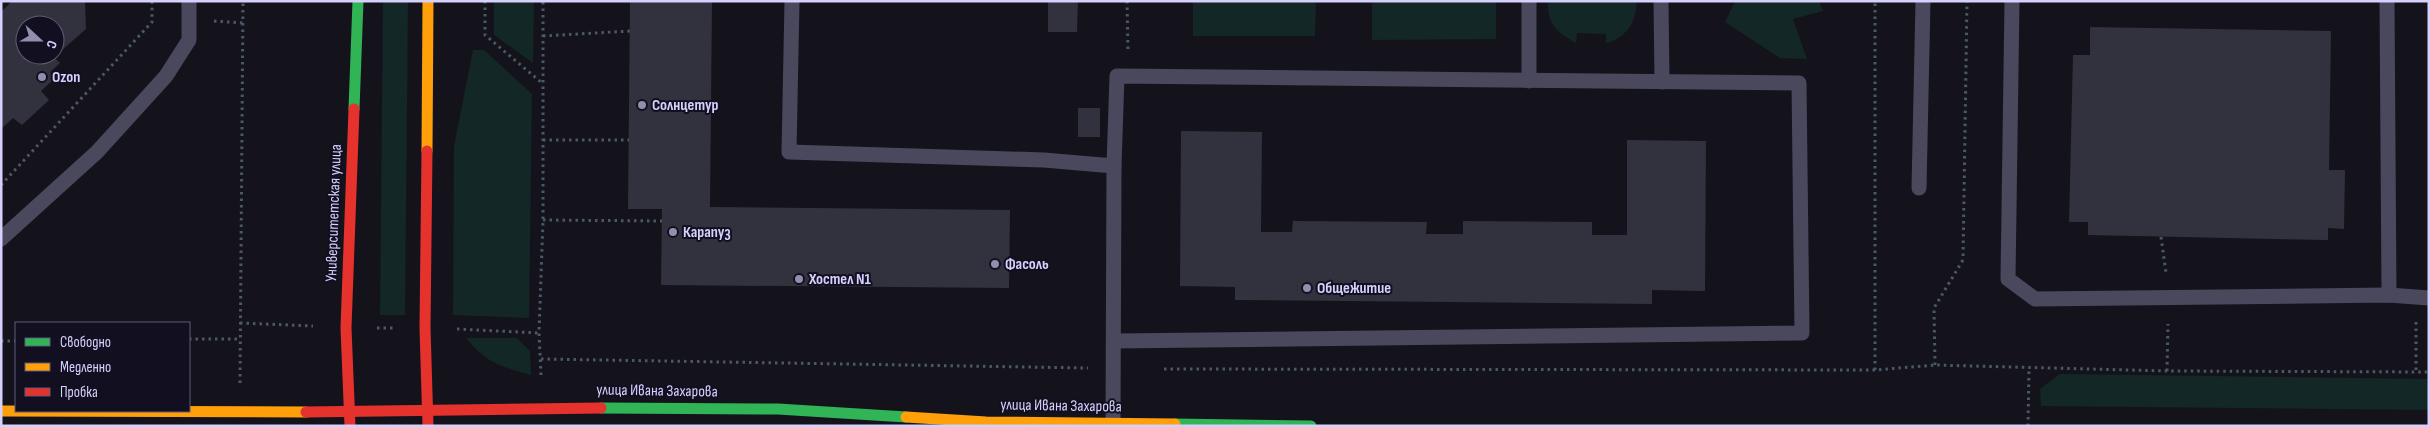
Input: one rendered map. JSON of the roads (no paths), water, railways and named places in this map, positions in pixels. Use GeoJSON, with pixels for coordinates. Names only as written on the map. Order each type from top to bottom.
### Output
{"type":"FeatureCollection","features":[{"type":"Feature","properties":{"kind":"main road","name":"Университетская улица"},"geometry":{"type":"LineString","coordinates":[[350,426],[346,328],[358,1]]}},
{"type":"Feature","properties":{"kind":"main road"},"geometry":{"type":"LineString","coordinates":[[428,1],[425,328],[428,426]]}},
{"type":"Feature","properties":{"kind":"main road","name":"улица Ивана Захарова"},"geometry":{"type":"LineString","coordinates":[[1,412],[240,413],[541,406],[778,409],[986,422],[1312,426]]}},
{"type":"Feature","properties":{"kind":"lane"},"geometry":{"type":"LineString","coordinates":[[1,239],[98,152],[166,76],[189,40],[189,1]]}},
{"type":"Feature","properties":{"kind":"lane"},"geometry":{"type":"LineString","coordinates":[[792,1],[789,152],[1044,160],[1114,166]]}},
{"type":"Feature","properties":{"kind":"lane"},"geometry":{"type":"LineString","coordinates":[[1529,1],[1529,81]]}},
{"type":"Feature","properties":{"kind":"lane"},"geometry":{"type":"LineString","coordinates":[[1661,1],[1662,82]]}},
{"type":"Feature","properties":{"kind":"lane"},"geometry":{"type":"LineString","coordinates":[[1919,188],[1923,1]]}},
{"type":"Feature","properties":{"kind":"lane"},"geometry":{"type":"LineString","coordinates":[[2012,1],[2008,279],[2035,299],[2390,295],[2422,297]]}},
{"type":"Feature","properties":{"kind":"lane"},"geometry":{"type":"LineString","coordinates":[[2388,1],[2390,295]]}},
{"type":"Feature","properties":{"kind":"lane"},"geometry":{"type":"LineString","coordinates":[[1113,423],[1114,166],[1117,76],[1799,83],[1802,333],[1114,341]]}},
{"type":"Feature","properties":{"kind":"place","name":"Ozon"},"geometry":{"type":"Point","coordinates":[42,77]}},
{"type":"Feature","properties":{"kind":"place","name":"Солнцетур"},"geometry":{"type":"Point","coordinates":[642,105]}},
{"type":"Feature","properties":{"kind":"place","name":"Карапуз"},"geometry":{"type":"Point","coordinates":[673,232]}},
{"type":"Feature","properties":{"kind":"place","name":"Фасоль"},"geometry":{"type":"Point","coordinates":[995,264]}},
{"type":"Feature","properties":{"kind":"place","name":"Хостел N1"},"geometry":{"type":"Point","coordinates":[799,279]}},
{"type":"Feature","properties":{"kind":"place","name":"Общежитие"},"geometry":{"type":"Point","coordinates":[1307,288]}}]}
